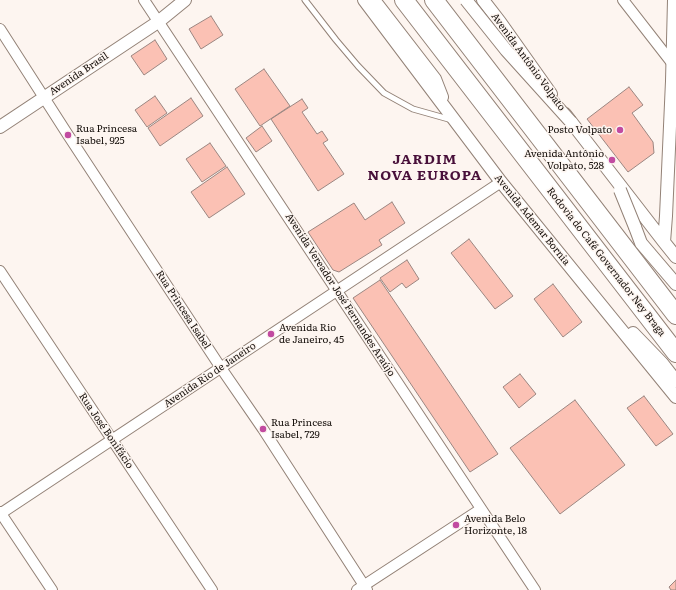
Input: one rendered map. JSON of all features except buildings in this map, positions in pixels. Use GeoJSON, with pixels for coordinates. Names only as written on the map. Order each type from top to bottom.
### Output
{"type":"FeatureCollection","features":[{"type":"Feature","properties":{"kind":"highway","name":"Rodovia do Café Governador Ney Braga"},"geometry":{"type":"LineString","coordinates":[[404,0],[676,353]]}},
{"type":"Feature","properties":{"kind":"highway"},"geometry":{"type":"LineString","coordinates":[[434,0],[676,315]]}},
{"type":"Feature","properties":{"kind":"street","name":"Avenida Vereador José Fernandes Araújo"},"geometry":{"type":"LineString","coordinates":[[144,0],[535,590]]}},
{"type":"Feature","properties":{"kind":"street","name":"Avenida Brasil"},"geometry":{"type":"LineString","coordinates":[[0,127],[158,22],[185,0]]}},
{"type":"Feature","properties":{"kind":"street","name":"Avenida Ademar Bornia"},"geometry":{"type":"LineString","coordinates":[[364,0],[501,182],[676,397]]}},
{"type":"Feature","properties":{"kind":"street"},"geometry":{"type":"LineString","coordinates":[[374,0],[435,79],[446,110]]}},
{"type":"Feature","properties":{"kind":"street"},"geometry":{"type":"LineString","coordinates":[[466,0],[506,50],[571,122]]}},
{"type":"Feature","properties":{"kind":"street","name":"Avenida Antônio Volpato"},"geometry":{"type":"LineString","coordinates":[[483,0],[619,186],[676,257]]}},
{"type":"Feature","properties":{"kind":"street"},"geometry":{"type":"LineString","coordinates":[[623,0],[672,63]]}},
{"type":"Feature","properties":{"kind":"street"},"geometry":{"type":"LineString","coordinates":[[664,242],[674,0]]}},
{"type":"Feature","properties":{"kind":"street","name":"Rua Princesa Isabel"},"geometry":{"type":"LineString","coordinates":[[0,29],[221,368],[263,429],[363,588]]}},
{"type":"Feature","properties":{"kind":"street","name":"Avenida Rio de Janeiro"},"geometry":{"type":"LineString","coordinates":[[0,513],[501,182]]}},
{"type":"Feature","properties":{"kind":"street"},"geometry":{"type":"LineString","coordinates":[[619,186],[641,243],[676,284]]}},
{"type":"Feature","properties":{"kind":"street","name":"Rua José Bonifácio"},"geometry":{"type":"LineString","coordinates":[[0,271],[212,590]]}},
{"type":"Feature","properties":{"kind":"street"},"geometry":{"type":"LineString","coordinates":[[582,281],[662,363],[676,381]]}},
{"type":"Feature","properties":{"kind":"street"},"geometry":{"type":"LineString","coordinates":[[363,588],[480,509]]}},
{"type":"Feature","properties":{"kind":"street"},"geometry":{"type":"LineString","coordinates":[[0,513],[52,590]]}},
{"type":"Feature","properties":{"kind":"lane"},"geometry":{"type":"LineString","coordinates":[[305,0],[358,66],[384,93],[413,109],[454,120]]}},
{"type":"Feature","properties":{"kind":"place","name":"Posto Volpato"},"geometry":{"type":"Point","coordinates":[620,130]}},
{"type":"Feature","properties":{"kind":"place","name":"Rua Princesa Isabel, 925"},"geometry":{"type":"Point","coordinates":[68,135]}},
{"type":"Feature","properties":{"kind":"place","name":"Avenida Antônio Volpato, 528"},"geometry":{"type":"Point","coordinates":[612,160]}},
{"type":"Feature","properties":{"kind":"place","name":"Avenida Rio de Janeiro, 45"},"geometry":{"type":"Point","coordinates":[271,334]}},
{"type":"Feature","properties":{"kind":"place","name":"Rua Princesa Isabel, 729"},"geometry":{"type":"Point","coordinates":[263,429]}},
{"type":"Feature","properties":{"kind":"place","name":"Avenida Belo Horizonte, 18"},"geometry":{"type":"Point","coordinates":[456,525]}},
{"type":"Feature","properties":{"kind":"district","name":"JARDIM NOVA EUROPA"},"geometry":{"type":"Point","coordinates":[425,168]}}]}
